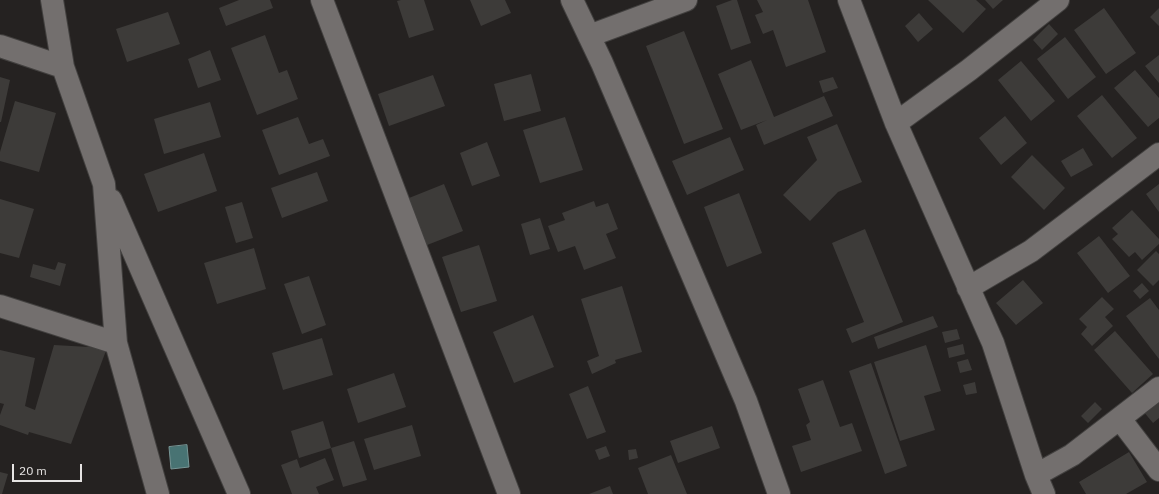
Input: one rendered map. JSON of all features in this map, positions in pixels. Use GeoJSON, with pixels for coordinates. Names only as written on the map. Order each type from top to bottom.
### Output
{"type":"FeatureCollection","features":[{"type":"Feature","properties":{"kind":"street"},"geometry":{"type":"LineString","coordinates":[[52,0],[63,67],[104,184],[239,494]]}},
{"type":"Feature","properties":{"kind":"street"},"geometry":{"type":"LineString","coordinates":[[322,0],[509,494]]}},
{"type":"Feature","properties":{"kind":"street"},"geometry":{"type":"LineString","coordinates":[[572,0],[589,36],[746,402],[779,494]]}},
{"type":"Feature","properties":{"kind":"street"},"geometry":{"type":"LineString","coordinates":[[589,36],[686,0]]}},
{"type":"Feature","properties":{"kind":"street"},"geometry":{"type":"LineString","coordinates":[[849,0],[896,123],[993,343],[1040,485],[1072,455],[1159,388]]}},
{"type":"Feature","properties":{"kind":"street"},"geometry":{"type":"LineString","coordinates":[[896,123],[969,70],[1058,0]]}},
{"type":"Feature","properties":{"kind":"street"},"geometry":{"type":"LineString","coordinates":[[0,46],[63,67]]}},
{"type":"Feature","properties":{"kind":"street"},"geometry":{"type":"LineString","coordinates":[[968,288],[1031,251],[1159,154]]}},
{"type":"Feature","properties":{"kind":"street"},"geometry":{"type":"LineString","coordinates":[[104,184],[116,343],[158,494]]}},
{"type":"Feature","properties":{"kind":"street"},"geometry":{"type":"LineString","coordinates":[[0,306],[116,343]]}},
{"type":"Feature","properties":{"kind":"street"},"geometry":{"type":"LineString","coordinates":[[1120,419],[1159,470]]}},
{"type":"Feature","properties":{"kind":"water"},"geometry":{"type":"Polygon","coordinates":[[[187,445],[189,467],[171,469],[169,447],[187,445]]]}},
{"type":"Feature","properties":{"kind":"building"},"geometry":{"type":"Polygon","coordinates":[[[239,0],[270,0],[273,8],[226,26],[219,8],[239,0]]]}},
{"type":"Feature","properties":{"kind":"building"},"geometry":{"type":"Polygon","coordinates":[[[424,0],[434,30],[409,38],[397,1],[424,0]]]}},
{"type":"Feature","properties":{"kind":"building"},"geometry":{"type":"Polygon","coordinates":[[[470,0],[505,0],[511,13],[481,26],[470,0]]]}},
{"type":"Feature","properties":{"kind":"building"},"geometry":{"type":"Polygon","coordinates":[[[732,0],[737,0],[751,43],[731,50],[716,6],[732,0]]]}},
{"type":"Feature","properties":{"kind":"building"},"geometry":{"type":"Polygon","coordinates":[[[757,0],[808,0],[826,52],[786,67],[773,30],[763,34],[755,15],[763,12],[757,0]]]}},
{"type":"Feature","properties":{"kind":"building"},"geometry":{"type":"Polygon","coordinates":[[[928,0],[976,0],[986,9],[963,33],[928,0]]]}},
{"type":"Feature","properties":{"kind":"building"},"geometry":{"type":"Polygon","coordinates":[[[985,0],[1003,0],[993,9],[985,0]]]}},
{"type":"Feature","properties":{"kind":"building"},"geometry":{"type":"Polygon","coordinates":[[[1104,8],[1136,53],[1106,74],[1074,30],[1104,8]]]}},
{"type":"Feature","properties":{"kind":"building"},"geometry":{"type":"Polygon","coordinates":[[[1159,8],[1159,26],[1150,17],[1159,8]]]}},
{"type":"Feature","properties":{"kind":"building"},"geometry":{"type":"Polygon","coordinates":[[[168,12],[180,44],[127,62],[116,29],[168,12]]]}},
{"type":"Feature","properties":{"kind":"building"},"geometry":{"type":"Polygon","coordinates":[[[919,13],[933,29],[918,42],[905,26],[919,13]]]}},
{"type":"Feature","properties":{"kind":"building"},"geometry":{"type":"Polygon","coordinates":[[[1049,24],[1058,34],[1042,50],[1033,40],[1049,24]]]}},
{"type":"Feature","properties":{"kind":"building"},"geometry":{"type":"Polygon","coordinates":[[[684,31],[723,129],[684,144],[646,46],[684,31]]]}},
{"type":"Feature","properties":{"kind":"building"},"geometry":{"type":"Polygon","coordinates":[[[265,35],[279,73],[287,70],[298,99],[257,115],[231,48],[265,35]]]}},
{"type":"Feature","properties":{"kind":"building"},"geometry":{"type":"Polygon","coordinates":[[[1065,37],[1096,77],[1068,99],[1037,59],[1065,37]]]}},
{"type":"Feature","properties":{"kind":"building"},"geometry":{"type":"Polygon","coordinates":[[[210,50],[221,80],[198,88],[188,59],[210,50]]]}},
{"type":"Feature","properties":{"kind":"building"},"geometry":{"type":"Polygon","coordinates":[[[1159,55],[1159,83],[1145,66],[1159,55]]]}},
{"type":"Feature","properties":{"kind":"building"},"geometry":{"type":"Polygon","coordinates":[[[751,60],[774,117],[824,96],[833,116],[764,145],[756,125],[767,120],[741,130],[718,74],[751,60]]]}},
{"type":"Feature","properties":{"kind":"building"},"geometry":{"type":"Polygon","coordinates":[[[1021,61],[1055,101],[1031,121],[998,80],[1021,61]]]}},
{"type":"Feature","properties":{"kind":"building"},"geometry":{"type":"Polygon","coordinates":[[[1135,70],[1159,98],[1159,118],[1148,127],[1114,88],[1135,70]]]}},
{"type":"Feature","properties":{"kind":"building"},"geometry":{"type":"Polygon","coordinates":[[[531,74],[541,111],[504,121],[494,84],[531,74]]]}},
{"type":"Feature","properties":{"kind":"building"},"geometry":{"type":"Polygon","coordinates":[[[433,75],[445,106],[389,126],[378,94],[433,75]]]}},
{"type":"Feature","properties":{"kind":"building"},"geometry":{"type":"Polygon","coordinates":[[[0,77],[10,80],[1,122],[0,122],[0,77]]]}},
{"type":"Feature","properties":{"kind":"building"},"geometry":{"type":"Polygon","coordinates":[[[833,77],[838,88],[823,93],[819,81],[833,77]]]}},
{"type":"Feature","properties":{"kind":"building"},"geometry":{"type":"Polygon","coordinates":[[[1102,95],[1137,138],[1112,158],[1077,116],[1102,95]]]}},
{"type":"Feature","properties":{"kind":"building"},"geometry":{"type":"Polygon","coordinates":[[[15,101],[56,113],[39,172],[0,161],[0,152],[15,101]]]}},
{"type":"Feature","properties":{"kind":"building"},"geometry":{"type":"Polygon","coordinates":[[[210,102],[221,137],[164,154],[154,119],[210,102]]]}},
{"type":"Feature","properties":{"kind":"building"},"geometry":{"type":"Polygon","coordinates":[[[1005,116],[1027,143],[1001,165],[979,138],[1005,116]]]}},
{"type":"Feature","properties":{"kind":"building"},"geometry":{"type":"Polygon","coordinates":[[[298,117],[309,144],[323,139],[330,156],[279,175],[262,130],[298,117]]]}},
{"type":"Feature","properties":{"kind":"building"},"geometry":{"type":"Polygon","coordinates":[[[565,117],[583,170],[540,183],[523,130],[565,117]]]}},
{"type":"Feature","properties":{"kind":"building"},"geometry":{"type":"Polygon","coordinates":[[[837,124],[862,182],[838,192],[810,221],[783,195],[817,160],[807,137],[837,124]]]}},
{"type":"Feature","properties":{"kind":"building"},"geometry":{"type":"Polygon","coordinates":[[[730,137],[744,170],[687,195],[672,161],[730,137]]]}},
{"type":"Feature","properties":{"kind":"building"},"geometry":{"type":"Polygon","coordinates":[[[487,142],[500,176],[472,186],[460,153],[487,142]]]}},
{"type":"Feature","properties":{"kind":"building"},"geometry":{"type":"Polygon","coordinates":[[[1083,148],[1093,165],[1071,177],[1061,161],[1083,148]]]}},
{"type":"Feature","properties":{"kind":"building"},"geometry":{"type":"Polygon","coordinates":[[[204,153],[217,191],[158,212],[144,174],[204,153]]]}},
{"type":"Feature","properties":{"kind":"building"},"geometry":{"type":"Polygon","coordinates":[[[1032,155],[1065,188],[1044,210],[1011,177],[1032,155]]]}},
{"type":"Feature","properties":{"kind":"building"},"geometry":{"type":"Polygon","coordinates":[[[317,172],[328,201],[282,218],[271,188],[317,172]]]}},
{"type":"Feature","properties":{"kind":"building"},"geometry":{"type":"Polygon","coordinates":[[[444,184],[463,231],[422,247],[404,200],[444,184]]]}},
{"type":"Feature","properties":{"kind":"building"},"geometry":{"type":"Polygon","coordinates":[[[1159,184],[1159,212],[1146,194],[1159,184]]]}},
{"type":"Feature","properties":{"kind":"building"},"geometry":{"type":"Polygon","coordinates":[[[739,193],[762,253],[727,267],[704,207],[739,193]]]}},
{"type":"Feature","properties":{"kind":"building"},"geometry":{"type":"Polygon","coordinates":[[[0,199],[34,209],[19,258],[0,253],[0,199]]]}},
{"type":"Feature","properties":{"kind":"building"},"geometry":{"type":"Polygon","coordinates":[[[594,201],[596,207],[608,203],[618,229],[606,234],[616,258],[584,270],[575,246],[558,252],[548,226],[565,220],[562,213],[594,201]]]}},
{"type":"Feature","properties":{"kind":"building"},"geometry":{"type":"Polygon","coordinates":[[[242,202],[253,238],[236,243],[225,207],[242,202]]]}},
{"type":"Feature","properties":{"kind":"building"},"geometry":{"type":"Polygon","coordinates":[[[1132,210],[1159,239],[1159,244],[1142,260],[1135,252],[1129,257],[1112,239],[1118,234],[1112,228],[1132,210]]]}},
{"type":"Feature","properties":{"kind":"building"},"geometry":{"type":"Polygon","coordinates":[[[540,218],[550,249],[530,255],[521,224],[540,218]]]}},
{"type":"Feature","properties":{"kind":"building"},"geometry":{"type":"Polygon","coordinates":[[[865,229],[903,322],[852,343],[846,329],[864,322],[832,243],[865,229]]]}},
{"type":"Feature","properties":{"kind":"building"},"geometry":{"type":"Polygon","coordinates":[[[1099,236],[1130,276],[1108,293],[1077,253],[1099,236]]]}},
{"type":"Feature","properties":{"kind":"building"},"geometry":{"type":"Polygon","coordinates":[[[479,245],[497,301],[461,312],[442,257],[479,245]]]}},
{"type":"Feature","properties":{"kind":"building"},"geometry":{"type":"Polygon","coordinates":[[[254,248],[266,289],[217,304],[204,263],[254,248]]]}},
{"type":"Feature","properties":{"kind":"building"},"geometry":{"type":"Polygon","coordinates":[[[1156,251],[1159,254],[1159,280],[1153,286],[1137,270],[1156,251]]]}},
{"type":"Feature","properties":{"kind":"building"},"geometry":{"type":"Polygon","coordinates":[[[58,262],[66,264],[60,286],[30,277],[33,264],[55,270],[58,262]]]}},
{"type":"Feature","properties":{"kind":"building"},"geometry":{"type":"Polygon","coordinates":[[[309,276],[326,325],[302,334],[284,284],[309,276]]]}},
{"type":"Feature","properties":{"kind":"building"},"geometry":{"type":"Polygon","coordinates":[[[1023,280],[1043,303],[1016,325],[996,303],[1023,280]]]}},
{"type":"Feature","properties":{"kind":"building"},"geometry":{"type":"Polygon","coordinates":[[[1142,283],[1149,291],[1140,299],[1133,291],[1142,283]]]}},
{"type":"Feature","properties":{"kind":"building"},"geometry":{"type":"Polygon","coordinates":[[[622,286],[642,352],[615,360],[616,363],[592,374],[587,361],[599,356],[581,299],[622,286]]]}},
{"type":"Feature","properties":{"kind":"building"},"geometry":{"type":"Polygon","coordinates":[[[1102,297],[1114,309],[1105,317],[1113,326],[1092,346],[1081,334],[1087,327],[1079,319],[1102,297]]]}},
{"type":"Feature","properties":{"kind":"building"},"geometry":{"type":"Polygon","coordinates":[[[1150,298],[1159,310],[1159,359],[1126,316],[1150,298]]]}},
{"type":"Feature","properties":{"kind":"building"},"geometry":{"type":"Polygon","coordinates":[[[533,315],[554,367],[514,383],[493,332],[533,315]]]}},
{"type":"Feature","properties":{"kind":"building"},"geometry":{"type":"Polygon","coordinates":[[[933,316],[938,327],[878,349],[874,337],[933,316]]]}},
{"type":"Feature","properties":{"kind":"building"},"geometry":{"type":"Polygon","coordinates":[[[957,329],[960,339],[945,343],[942,332],[957,329]]]}},
{"type":"Feature","properties":{"kind":"building"},"geometry":{"type":"Polygon","coordinates":[[[1115,331],[1153,374],[1132,393],[1094,350],[1115,331]]]}},
{"type":"Feature","properties":{"kind":"building"},"geometry":{"type":"Polygon","coordinates":[[[322,338],[333,375],[283,390],[272,353],[322,338]]]}},
{"type":"Feature","properties":{"kind":"building"},"geometry":{"type":"Polygon","coordinates":[[[963,344],[965,354],[949,358],[947,348],[963,344]]]}},
{"type":"Feature","properties":{"kind":"building"},"geometry":{"type":"Polygon","coordinates":[[[54,345],[107,348],[71,444],[29,432],[28,435],[0,425],[0,415],[4,404],[0,403],[0,350],[35,358],[25,406],[35,410],[54,345]]]}},
{"type":"Feature","properties":{"kind":"building"},"geometry":{"type":"Polygon","coordinates":[[[926,345],[941,391],[924,396],[935,430],[900,441],[874,362],[926,345]]]}},
{"type":"Feature","properties":{"kind":"building"},"geometry":{"type":"Polygon","coordinates":[[[968,359],[972,370],[960,373],[957,362],[968,359]]]}},
{"type":"Feature","properties":{"kind":"building"},"geometry":{"type":"Polygon","coordinates":[[[871,363],[907,466],[885,474],[849,371],[871,363]]]}},
{"type":"Feature","properties":{"kind":"building"},"geometry":{"type":"Polygon","coordinates":[[[394,373],[406,407],[358,423],[347,389],[394,373]]]}},
{"type":"Feature","properties":{"kind":"building"},"geometry":{"type":"Polygon","coordinates":[[[823,380],[840,427],[852,423],[862,451],[801,472],[792,446],[811,440],[806,425],[810,422],[798,389],[823,380]]]}},
{"type":"Feature","properties":{"kind":"building"},"geometry":{"type":"Polygon","coordinates":[[[975,382],[977,393],[966,395],[963,385],[975,382]]]}},
{"type":"Feature","properties":{"kind":"building"},"geometry":{"type":"Polygon","coordinates":[[[588,386],[606,432],[587,439],[569,394],[588,386]]]}},
{"type":"Feature","properties":{"kind":"building"},"geometry":{"type":"Polygon","coordinates":[[[1159,398],[1159,418],[1153,423],[1143,411],[1159,398]]]}},
{"type":"Feature","properties":{"kind":"building"},"geometry":{"type":"Polygon","coordinates":[[[1095,402],[1102,409],[1088,423],[1081,416],[1095,402]]]}},
{"type":"Feature","properties":{"kind":"building"},"geometry":{"type":"Polygon","coordinates":[[[323,421],[331,448],[299,458],[291,431],[323,421]]]}},
{"type":"Feature","properties":{"kind":"building"},"geometry":{"type":"Polygon","coordinates":[[[412,425],[421,456],[374,470],[364,439],[412,425]]]}},
{"type":"Feature","properties":{"kind":"building"},"geometry":{"type":"Polygon","coordinates":[[[712,426],[720,448],[678,463],[670,441],[712,426]]]}},
{"type":"Feature","properties":{"kind":"building"},"geometry":{"type":"Polygon","coordinates":[[[354,441],[367,480],[343,487],[331,448],[354,441]]]}},
{"type":"Feature","properties":{"kind":"building"},"geometry":{"type":"Polygon","coordinates":[[[606,446],[610,456],[599,460],[595,450],[606,446]]]}},
{"type":"Feature","properties":{"kind":"building"},"geometry":{"type":"Polygon","coordinates":[[[636,449],[638,458],[629,460],[628,450],[636,449]]]}},
{"type":"Feature","properties":{"kind":"building"},"geometry":{"type":"Polygon","coordinates":[[[1129,452],[1147,482],[1126,494],[1086,494],[1079,482],[1129,452]]]}},
{"type":"Feature","properties":{"kind":"building"},"geometry":{"type":"Polygon","coordinates":[[[671,455],[687,494],[648,494],[638,468],[671,455]]]}},
{"type":"Feature","properties":{"kind":"building"},"geometry":{"type":"Polygon","coordinates":[[[325,458],[334,480],[316,487],[319,494],[292,494],[281,465],[297,459],[300,468],[325,458]]]}},
{"type":"Feature","properties":{"kind":"building"},"geometry":{"type":"Polygon","coordinates":[[[0,472],[8,474],[2,494],[0,494],[0,472]]]}},
{"type":"Feature","properties":{"kind":"building"},"geometry":{"type":"Polygon","coordinates":[[[610,486],[613,494],[589,494],[610,486]]]}}]}
